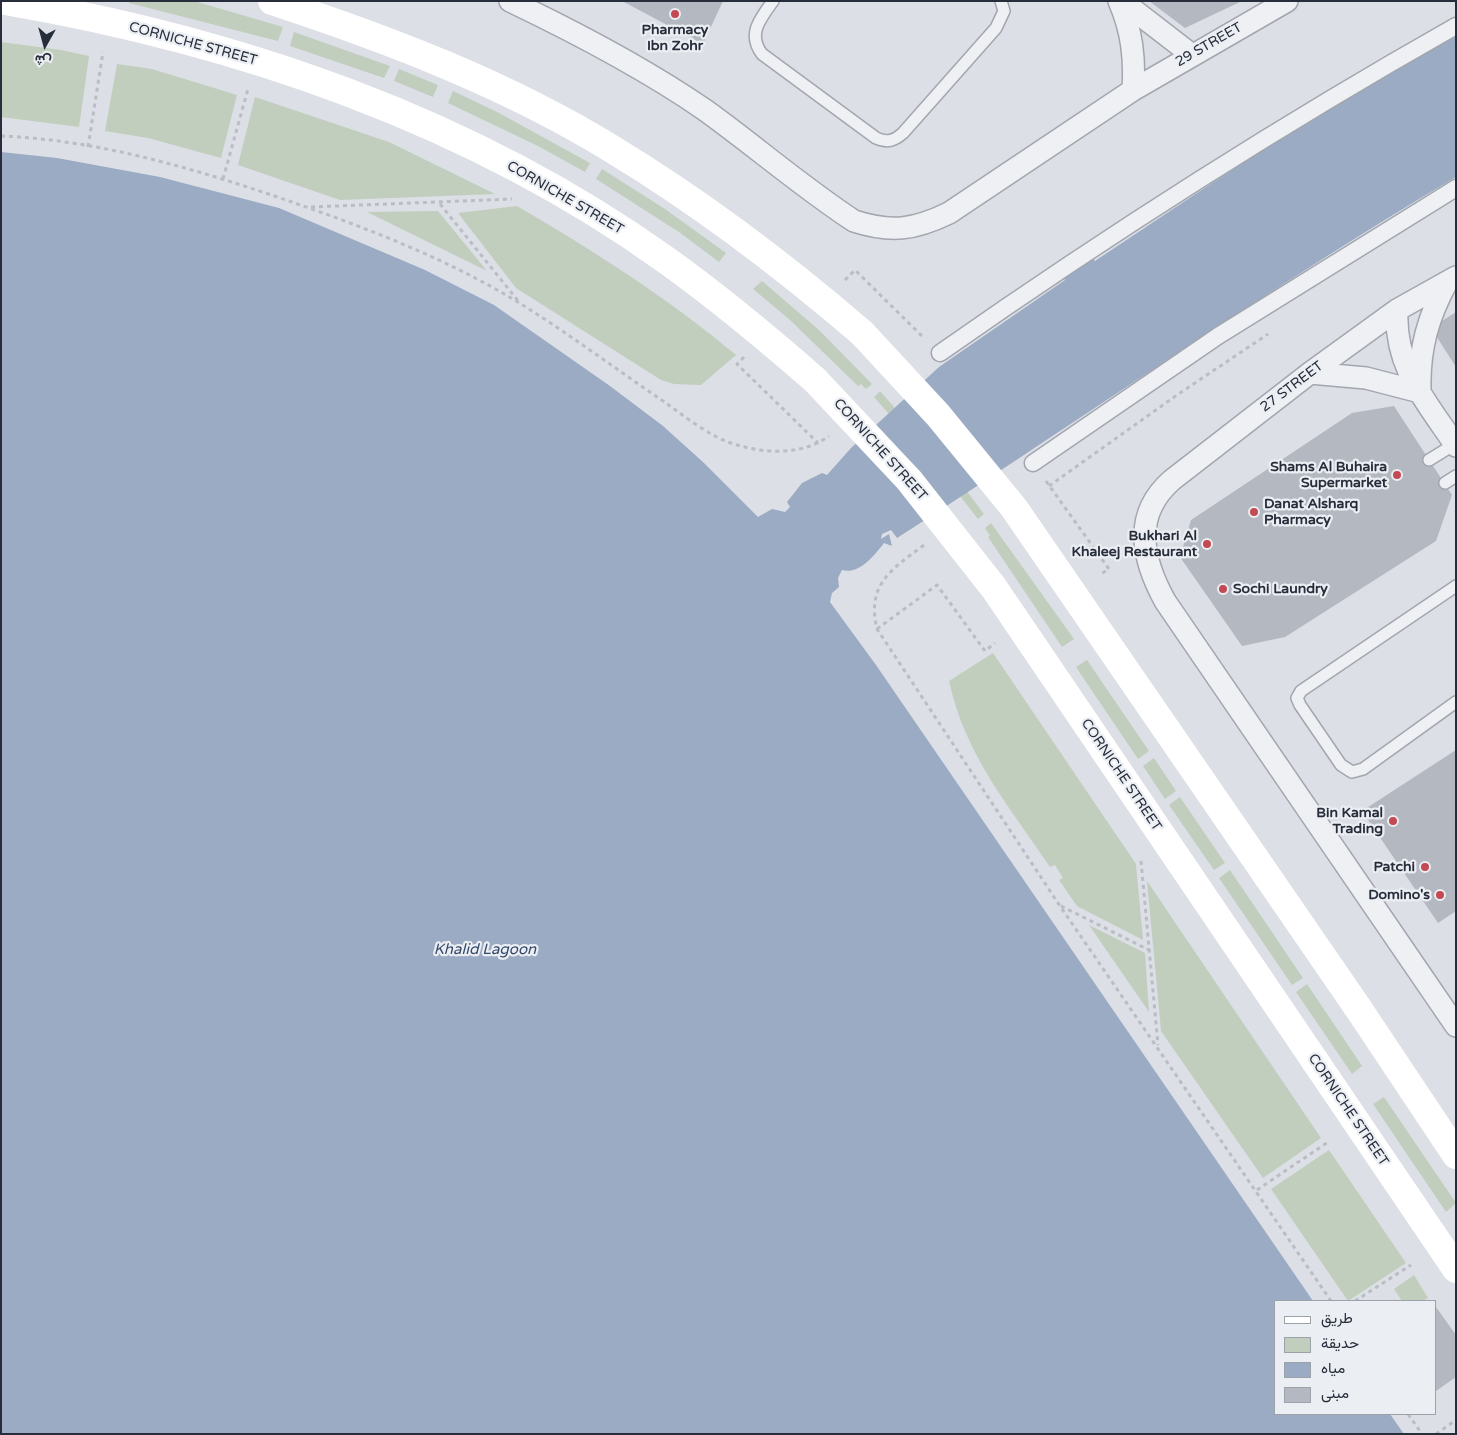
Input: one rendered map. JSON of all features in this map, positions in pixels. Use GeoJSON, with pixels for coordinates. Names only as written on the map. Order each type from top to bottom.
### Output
{"type":"FeatureCollection","features":[{"type":"Feature","properties":{"kind":"main road","name":"CORNICHE STREET"},"geometry":{"type":"LineString","coordinates":[[5,1],[129,26],[260,62],[330,86],[441,131],[556,190],[657,254],[723,303],[815,380],[909,480],[994,588],[1456,1269]]}},
{"type":"Feature","properties":{"kind":"main road"},"geometry":{"type":"LineString","coordinates":[[272,1],[400,46],[472,76],[542,110],[611,148],[741,234],[862,333],[938,415],[1014,508],[1358,1008],[1456,1155]]}},
{"type":"Feature","properties":{"kind":"street"},"geometry":{"type":"LineString","coordinates":[[510,1],[568,29],[637,67],[751,143],[854,221],[876,228],[901,229],[926,224],[950,213],[1132,90],[1134,67],[1132,44],[1128,21],[1120,1]]}},
{"type":"Feature","properties":{"kind":"street"},"geometry":{"type":"LineString","coordinates":[[1120,1],[1192,55]]}},
{"type":"Feature","properties":{"kind":"street","name":"29 STREET"},"geometry":{"type":"LineString","coordinates":[[1132,90],[1287,1]]}},
{"type":"Feature","properties":{"kind":"street"},"geometry":{"type":"LineString","coordinates":[[940,353],[1104,240],[1361,80],[1456,26]]}},
{"type":"Feature","properties":{"kind":"street"},"geometry":{"type":"LineString","coordinates":[[1034,463],[1218,336],[1456,188]]}},
{"type":"Feature","properties":{"kind":"street"},"geometry":{"type":"LineString","coordinates":[[1420,392],[1420,363],[1424,335],[1434,307],[1451,279]]}},
{"type":"Feature","properties":{"kind":"street","name":"27 STREET"},"geometry":{"type":"LineString","coordinates":[[1451,279],[1397,310],[1310,373],[1161,490],[1147,517],[1145,539],[1147,561],[1154,582],[1165,601],[1456,1026]]}},
{"type":"Feature","properties":{"kind":"street"},"geometry":{"type":"LineString","coordinates":[[1397,310],[1396,327],[1401,353],[1410,377],[1455,445]]}},
{"type":"Feature","properties":{"kind":"street"},"geometry":{"type":"LineString","coordinates":[[1310,373],[1366,378],[1420,392]]}},
{"type":"Feature","properties":{"kind":"lane"},"geometry":{"type":"LineString","coordinates":[[773,1],[755,28],[756,46],[762,54],[883,141],[897,138],[996,28],[1004,11],[1001,1]]}},
{"type":"Feature","properties":{"kind":"lane"},"geometry":{"type":"LineString","coordinates":[[1429,460],[1455,445]]}},
{"type":"Feature","properties":{"kind":"lane"},"geometry":{"type":"LineString","coordinates":[[1445,483],[1456,476]]}},
{"type":"Feature","properties":{"kind":"lane"},"geometry":{"type":"LineString","coordinates":[[1456,586],[1300,691],[1297,698],[1341,765],[1352,772],[1362,769],[1456,702]]}},
{"type":"Feature","properties":{"kind":"path"},"geometry":{"type":"LineString","coordinates":[[88,147],[103,52]]}},
{"type":"Feature","properties":{"kind":"path"},"geometry":{"type":"LineString","coordinates":[[223,179],[248,89]]}},
{"type":"Feature","properties":{"kind":"path"},"geometry":{"type":"LineString","coordinates":[[1,136],[88,147],[178,166],[308,208],[413,248],[520,304],[700,426],[736,445],[774,452],[798,449],[819,444],[834,432]]}},
{"type":"Feature","properties":{"kind":"path"},"geometry":{"type":"LineString","coordinates":[[308,208],[518,199]]}},
{"type":"Feature","properties":{"kind":"path"},"geometry":{"type":"LineString","coordinates":[[439,203],[520,304]]}},
{"type":"Feature","properties":{"kind":"path"},"geometry":{"type":"LineString","coordinates":[[845,280],[855,270],[940,353]]}},
{"type":"Feature","properties":{"kind":"path"},"geometry":{"type":"LineString","coordinates":[[1049,486],[1177,395],[1272,332]]}},
{"type":"Feature","properties":{"kind":"path"},"geometry":{"type":"LineString","coordinates":[[745,356],[737,364],[819,444]]}},
{"type":"Feature","properties":{"kind":"path"},"geometry":{"type":"LineString","coordinates":[[1034,463],[1109,569],[1099,575]]}},
{"type":"Feature","properties":{"kind":"path"},"geometry":{"type":"LineString","coordinates":[[930,540],[894,568],[881,582],[874,604],[877,629],[1060,906],[1257,1190],[1330,1300]]}},
{"type":"Feature","properties":{"kind":"path"},"geometry":{"type":"LineString","coordinates":[[877,629],[937,585],[985,651],[995,643]]}},
{"type":"Feature","properties":{"kind":"path"},"geometry":{"type":"LineString","coordinates":[[1141,860],[1158,1046]]}},
{"type":"Feature","properties":{"kind":"path"},"geometry":{"type":"LineString","coordinates":[[1060,906],[1150,950]]}},
{"type":"Feature","properties":{"kind":"path"},"geometry":{"type":"LineString","coordinates":[[1257,1190],[1328,1142]]}},
{"type":"Feature","properties":{"kind":"path"},"geometry":{"type":"LineString","coordinates":[[1357,1300],[1411,1265]]}},
{"type":"Feature","properties":{"kind":"path"},"geometry":{"type":"LineString","coordinates":[[1409,1415],[1422,1434]]}},
{"type":"Feature","properties":{"kind":"path"},"geometry":{"type":"LineString","coordinates":[[1436,1434],[1456,1420]]}},
{"type":"Feature","properties":{"kind":"green space"},"geometry":{"type":"Polygon","coordinates":[[[129,1],[194,1],[283,27],[278,41],[129,3],[129,1]]]}},
{"type":"Feature","properties":{"kind":"green space"},"geometry":{"type":"Polygon","coordinates":[[[294,32],[390,66],[384,78],[290,46],[294,32]]]}},
{"type":"Feature","properties":{"kind":"green space"},"geometry":{"type":"Polygon","coordinates":[[[1,42],[61,50],[89,56],[79,127],[1,117],[1,42]]]}},
{"type":"Feature","properties":{"kind":"green space"},"geometry":{"type":"Polygon","coordinates":[[[117,64],[152,69],[237,95],[221,158],[148,138],[105,131],[117,64]]]}},
{"type":"Feature","properties":{"kind":"green space"},"geometry":{"type":"Polygon","coordinates":[[[399,69],[438,85],[433,97],[394,81],[399,69]]]}},
{"type":"Feature","properties":{"kind":"green space"},"geometry":{"type":"Polygon","coordinates":[[[453,91],[499,113],[590,163],[585,172],[540,147],[448,103],[453,91]]]}},
{"type":"Feature","properties":{"kind":"green space"},"geometry":{"type":"Polygon","coordinates":[[[255,97],[389,142],[495,194],[340,200],[238,165],[255,97]]]}},
{"type":"Feature","properties":{"kind":"green space"},"geometry":{"type":"Polygon","coordinates":[[[602,169],[665,209],[726,253],[719,262],[679,232],[596,179],[602,169]]]}},
{"type":"Feature","properties":{"kind":"green space"},"geometry":{"type":"Polygon","coordinates":[[[517,206],[630,276],[684,314],[736,355],[701,385],[674,384],[661,380],[516,288],[458,213],[517,206]]]}},
{"type":"Feature","properties":{"kind":"green space"},"geometry":{"type":"Polygon","coordinates":[[[438,211],[487,271],[367,212],[438,211]]]}},
{"type":"Feature","properties":{"kind":"green space"},"geometry":{"type":"Polygon","coordinates":[[[762,281],[819,330],[872,384],[866,389],[861,384],[858,386],[790,320],[753,289],[762,281]]]}},
{"type":"Feature","properties":{"kind":"green space"},"geometry":{"type":"Polygon","coordinates":[[[880,391],[960,482],[984,514],[978,519],[953,487],[874,397],[880,391]]]}},
{"type":"Feature","properties":{"kind":"green space"},"geometry":{"type":"Polygon","coordinates":[[[991,523],[1074,639],[1062,647],[988,537],[990,536],[985,528],[991,523]]]}},
{"type":"Feature","properties":{"kind":"green space"},"geometry":{"type":"Polygon","coordinates":[[[993,653],[1136,864],[1143,940],[1077,906],[1059,880],[1063,878],[1055,865],[1050,867],[1004,801],[977,756],[956,708],[949,681],[993,653]]]}},
{"type":"Feature","properties":{"kind":"green space"},"geometry":{"type":"Polygon","coordinates":[[[1087,660],[1149,751],[1138,759],[1076,667],[1087,660]]]}},
{"type":"Feature","properties":{"kind":"green space"},"geometry":{"type":"Polygon","coordinates":[[[1154,758],[1176,791],[1165,799],[1143,766],[1154,758]]]}},
{"type":"Feature","properties":{"kind":"green space"},"geometry":{"type":"Polygon","coordinates":[[[1180,797],[1225,863],[1214,870],[1169,805],[1180,797]]]}},
{"type":"Feature","properties":{"kind":"green space"},"geometry":{"type":"Polygon","coordinates":[[[1230,870],[1303,978],[1292,985],[1219,878],[1230,870]]]}},
{"type":"Feature","properties":{"kind":"green space"},"geometry":{"type":"Polygon","coordinates":[[[1147,881],[1321,1138],[1263,1178],[1161,1031],[1147,881]]]}},
{"type":"Feature","properties":{"kind":"green space"},"geometry":{"type":"Polygon","coordinates":[[[1089,925],[1145,953],[1149,1012],[1089,925]]]}},
{"type":"Feature","properties":{"kind":"green space"},"geometry":{"type":"Polygon","coordinates":[[[1307,984],[1362,1066],[1352,1074],[1296,992],[1307,984]]]}},
{"type":"Feature","properties":{"kind":"green space"},"geometry":{"type":"Polygon","coordinates":[[[1384,1097],[1456,1203],[1446,1212],[1373,1104],[1384,1097]]]}},
{"type":"Feature","properties":{"kind":"green space"},"geometry":{"type":"Polygon","coordinates":[[[1329,1150],[1406,1263],[1347,1300],[1271,1189],[1329,1150]]]}},
{"type":"Feature","properties":{"kind":"green space"},"geometry":{"type":"Polygon","coordinates":[[[1414,1275],[1428,1298],[1425,1300],[1401,1300],[1394,1289],[1414,1275]]]}},
{"type":"Feature","properties":{"kind":"water","name":"Khalid Lagoon"},"geometry":{"type":"Polygon","coordinates":[[[1456,35],[1456,177],[1244,309],[897,538],[891,530],[882,534],[881,539],[889,534],[892,546],[884,543],[871,559],[860,567],[848,571],[842,570],[838,578],[839,587],[832,593],[830,602],[876,665],[1312,1300],[1274,1300],[1274,1415],[1391,1415],[1404,1434],[1,1434],[1,152],[57,158],[160,177],[279,208],[425,270],[494,305],[610,386],[663,426],[704,463],[758,517],[772,509],[785,512],[790,507],[787,502],[802,483],[822,473],[827,475],[851,448],[939,367],[1065,280],[1061,274],[1089,254],[1095,261],[1228,173],[1409,61],[1456,35]]]}},
{"type":"Feature","properties":{"kind":"building"},"geometry":{"type":"Polygon","coordinates":[[[622,1],[723,1],[703,44],[622,1]]]}},
{"type":"Feature","properties":{"kind":"building"},"geometry":{"type":"Polygon","coordinates":[[[1149,1],[1242,1],[1185,28],[1149,1]]]}},
{"type":"Feature","properties":{"kind":"building"},"geometry":{"type":"Polygon","coordinates":[[[1456,312],[1456,367],[1431,328],[1456,312]]]}},
{"type":"Feature","properties":{"kind":"building"},"geometry":{"type":"Polygon","coordinates":[[[1394,406],[1452,495],[1436,541],[1285,637],[1242,646],[1180,557],[1191,520],[1352,413],[1394,406]]]}},
{"type":"Feature","properties":{"kind":"building"},"geometry":{"type":"Polygon","coordinates":[[[1456,750],[1456,911],[1438,923],[1362,811],[1456,750]]]}},
{"type":"Feature","properties":{"kind":"building"},"geometry":{"type":"Polygon","coordinates":[[[1437,1308],[1456,1335],[1456,1377],[1437,1390],[1437,1308]]]}},
{"type":"Feature","properties":{"kind":"place","name":"Pharmacy Ibn Zohr"},"geometry":{"type":"Point","coordinates":[675,14]}},
{"type":"Feature","properties":{"kind":"place","name":"Shams Al Buhaira Supermarket"},"geometry":{"type":"Point","coordinates":[1397,475]}},
{"type":"Feature","properties":{"kind":"place","name":"Danat Alsharq Pharmacy"},"geometry":{"type":"Point","coordinates":[1254,512]}},
{"type":"Feature","properties":{"kind":"place","name":"Bukhari Al Khaleej Restaurant"},"geometry":{"type":"Point","coordinates":[1207,544]}},
{"type":"Feature","properties":{"kind":"place","name":"Sochi Laundry"},"geometry":{"type":"Point","coordinates":[1223,589]}},
{"type":"Feature","properties":{"kind":"place","name":"Bin Kamal Trading"},"geometry":{"type":"Point","coordinates":[1393,821]}},
{"type":"Feature","properties":{"kind":"place","name":"Patchi"},"geometry":{"type":"Point","coordinates":[1425,867]}},
{"type":"Feature","properties":{"kind":"place","name":"Domino's"},"geometry":{"type":"Point","coordinates":[1440,895]}}]}
